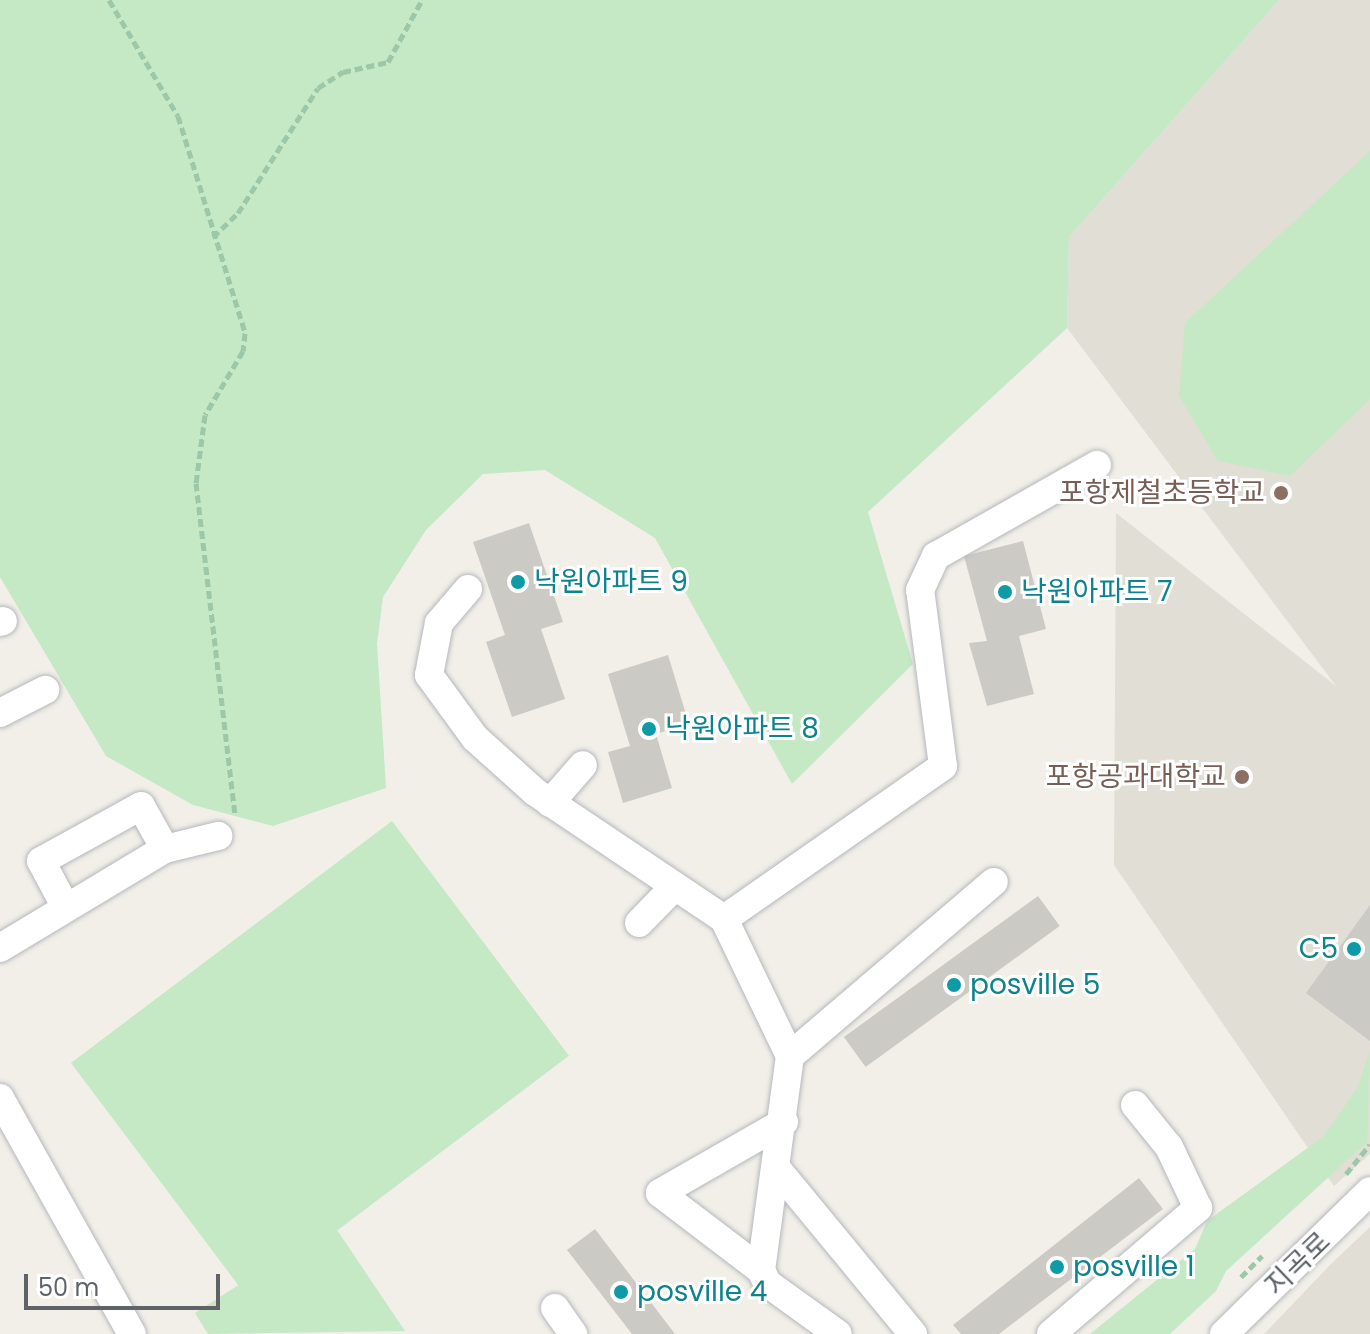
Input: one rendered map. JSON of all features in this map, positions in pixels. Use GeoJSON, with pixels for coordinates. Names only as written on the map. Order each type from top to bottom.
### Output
{"type":"FeatureCollection","features":[{"type":"Feature","properties":{"kind":"street"},"geometry":{"type":"LineString","coordinates":[[724,919],[943,766],[920,590],[936,556],[1097,465]]}},
{"type":"Feature","properties":{"kind":"street"},"geometry":{"type":"LineString","coordinates":[[468,589],[439,623],[429,675],[475,738],[550,803],[673,888],[724,919],[790,1056],[784,1122],[761,1270]]}},
{"type":"Feature","properties":{"kind":"street"},"geometry":{"type":"LineString","coordinates":[[0,713],[45,690]]}},
{"type":"Feature","properties":{"kind":"street"},"geometry":{"type":"LineString","coordinates":[[550,803],[583,765]]}},
{"type":"Feature","properties":{"kind":"street"},"geometry":{"type":"LineString","coordinates":[[64,904],[41,861],[141,806],[165,849]]}},
{"type":"Feature","properties":{"kind":"street"},"geometry":{"type":"LineString","coordinates":[[0,948],[64,904],[165,849],[218,836]]}},
{"type":"Feature","properties":{"kind":"street"},"geometry":{"type":"LineString","coordinates":[[790,1056],[994,882]]}},
{"type":"Feature","properties":{"kind":"street"},"geometry":{"type":"LineString","coordinates":[[639,923],[673,888]]}},
{"type":"Feature","properties":{"kind":"street"},"geometry":{"type":"LineString","coordinates":[[0,1098],[132,1334]]}},
{"type":"Feature","properties":{"kind":"street"},"geometry":{"type":"LineString","coordinates":[[1051,1334],[1198,1208],[1169,1147],[1135,1105]]}},
{"type":"Feature","properties":{"kind":"street"},"geometry":{"type":"LineString","coordinates":[[784,1122],[660,1193],[761,1270],[767,1283],[838,1334]]}},
{"type":"Feature","properties":{"kind":"street"},"geometry":{"type":"LineString","coordinates":[[777,1169],[913,1334]]}},
{"type":"Feature","properties":{"kind":"street","name":"지곡로"},"geometry":{"type":"LineString","coordinates":[[1224,1334],[1370,1191]]}},
{"type":"Feature","properties":{"kind":"street"},"geometry":{"type":"LineString","coordinates":[[555,1308],[573,1334]]}},
{"type":"Feature","properties":{"kind":"path"},"geometry":{"type":"LineString","coordinates":[[109,0],[168,93],[212,238],[245,333],[243,351],[205,415],[197,456],[236,831],[218,836]]}},
{"type":"Feature","properties":{"kind":"path"},"geometry":{"type":"LineString","coordinates":[[212,238],[238,213],[318,88],[343,72],[388,62],[422,0]]}},
{"type":"Feature","properties":{"kind":"shaded area"},"geometry":{"type":"Polygon","coordinates":[[[1279,0],[1370,0],[1370,1154],[1334,1186],[1114,865],[1116,513],[1336,686],[1067,328],[1069,237],[1279,0]]]}},
{"type":"Feature","properties":{"kind":"shaded area"},"geometry":{"type":"Polygon","coordinates":[[[1370,1227],[1370,1334],[1264,1334],[1331,1264],[1370,1227]]]}},
{"type":"Feature","properties":{"kind":"green space"},"geometry":{"type":"Polygon","coordinates":[[[0,0],[1279,0],[1069,237],[1067,328],[868,512],[913,664],[792,784],[655,538],[545,470],[483,474],[426,530],[383,597],[377,644],[386,788],[273,826],[193,805],[106,756],[0,577],[0,0]]]}},
{"type":"Feature","properties":{"kind":"green space"},"geometry":{"type":"Polygon","coordinates":[[[1370,151],[1370,399],[1290,476],[1218,461],[1179,396],[1185,323],[1370,151]]]}},
{"type":"Feature","properties":{"kind":"green space"},"geometry":{"type":"Polygon","coordinates":[[[392,821],[569,1056],[248,1298],[71,1063],[392,821]]]}},
{"type":"Feature","properties":{"kind":"green space"},"geometry":{"type":"Polygon","coordinates":[[[1370,1050],[1367,1142],[1226,1271],[1216,1291],[1170,1334],[1090,1334],[1195,1249],[1207,1221],[1324,1136],[1358,1087],[1370,1050]]]}},
{"type":"Feature","properties":{"kind":"green space"},"geometry":{"type":"Polygon","coordinates":[[[333,1224],[405,1331],[208,1334],[195,1313],[333,1224]]]}},
{"type":"Feature","properties":{"kind":"building","name":"낙원아파트 9"},"geometry":{"type":"Polygon","coordinates":[[[529,523],[563,622],[541,629],[565,699],[512,717],[486,642],[505,635],[473,542],[529,523]]]}},
{"type":"Feature","properties":{"kind":"building","name":"낙원아파트 7"},"geometry":{"type":"Polygon","coordinates":[[[1023,541],[1046,629],[1019,636],[1034,694],[987,706],[969,643],[987,641],[964,556],[1023,541]]]}},
{"type":"Feature","properties":{"kind":"building","name":"낙원아파트 8"},"geometry":{"type":"Polygon","coordinates":[[[668,655],[689,724],[656,734],[672,788],[623,803],[608,752],[630,746],[608,674],[668,655]]]}},
{"type":"Feature","properties":{"kind":"building","name":"posville 5"},"geometry":{"type":"Polygon","coordinates":[[[1038,896],[1060,926],[866,1067],[844,1037],[1038,896]]]}},
{"type":"Feature","properties":{"kind":"building","name":"C5"},"geometry":{"type":"Polygon","coordinates":[[[1370,905],[1370,1041],[1306,993],[1370,905]]]}},
{"type":"Feature","properties":{"kind":"building","name":"posville 1"},"geometry":{"type":"Polygon","coordinates":[[[1139,1178],[1163,1209],[999,1334],[961,1334],[953,1325],[1139,1178]]]}},
{"type":"Feature","properties":{"kind":"building","name":"posville 4"},"geometry":{"type":"Polygon","coordinates":[[[595,1229],[675,1334],[632,1334],[567,1250],[595,1229]]]}},
{"type":"Feature","properties":{"kind":"place","name":"포항제철초등학교"},"geometry":{"type":"Point","coordinates":[1281,493]}},
{"type":"Feature","properties":{"kind":"place","name":"낙원아파트 9"},"geometry":{"type":"Point","coordinates":[518,582]}},
{"type":"Feature","properties":{"kind":"place","name":"낙원아파트 7"},"geometry":{"type":"Point","coordinates":[1005,592]}},
{"type":"Feature","properties":{"kind":"place","name":"낙원아파트 8"},"geometry":{"type":"Point","coordinates":[649,729]}},
{"type":"Feature","properties":{"kind":"place","name":"포항공과대학교"},"geometry":{"type":"Point","coordinates":[1242,777]}},
{"type":"Feature","properties":{"kind":"place","name":"C5"},"geometry":{"type":"Point","coordinates":[1354,949]}},
{"type":"Feature","properties":{"kind":"place","name":"posville 5"},"geometry":{"type":"Point","coordinates":[954,985]}},
{"type":"Feature","properties":{"kind":"place","name":"posville 1"},"geometry":{"type":"Point","coordinates":[1057,1267]}},
{"type":"Feature","properties":{"kind":"place","name":"posville 4"},"geometry":{"type":"Point","coordinates":[621,1292]}}]}
